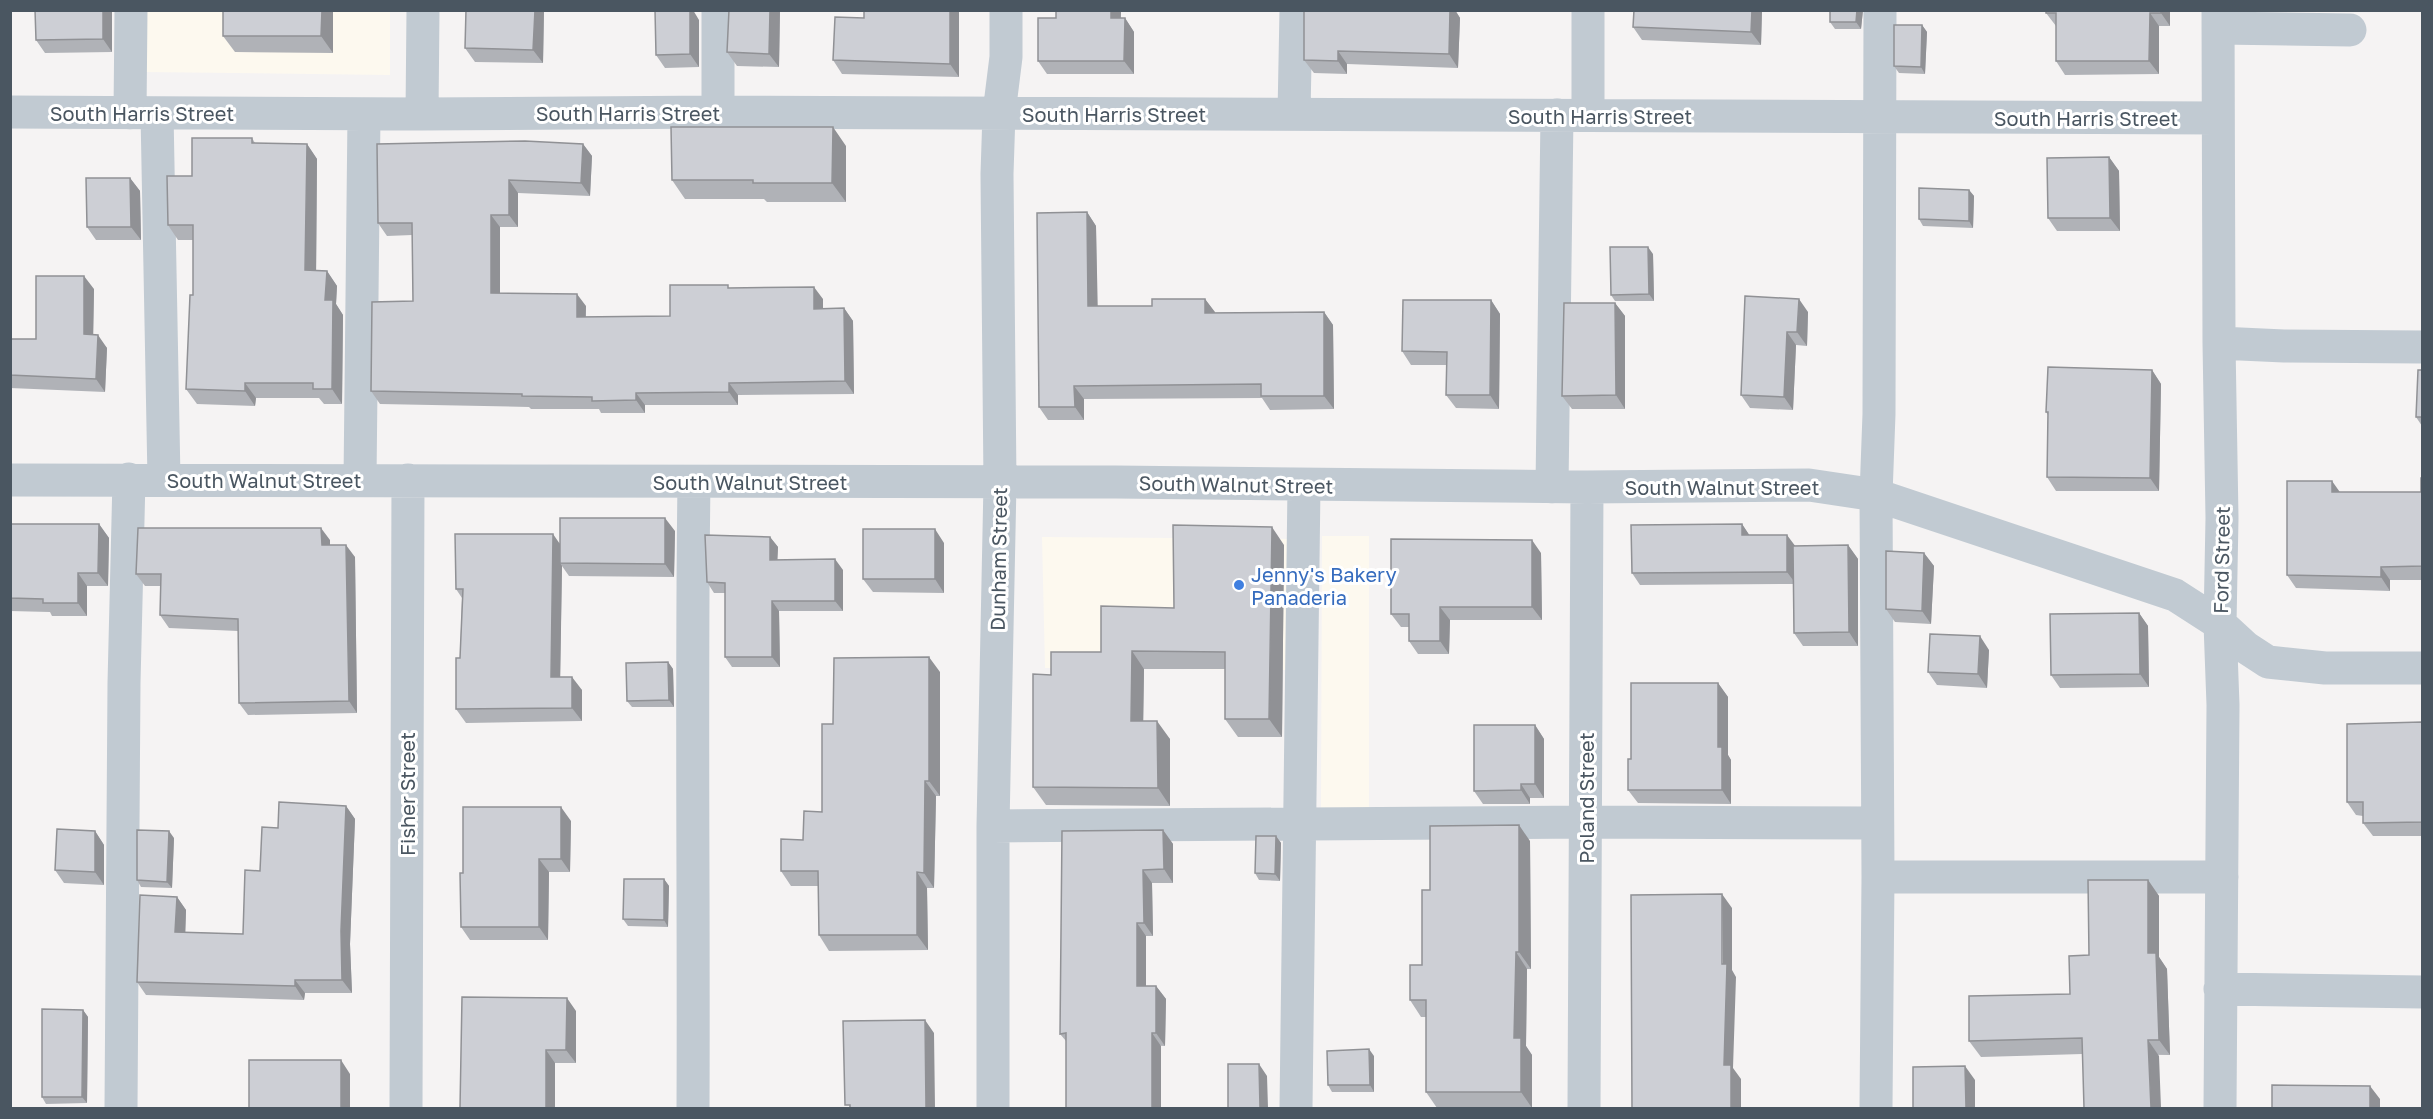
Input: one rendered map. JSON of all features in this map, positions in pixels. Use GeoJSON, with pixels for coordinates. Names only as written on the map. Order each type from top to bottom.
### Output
{"type":"FeatureCollection","features":[{"type":"Feature","properties":{"kind":"street"},"geometry":{"type":"LineString","coordinates":[[131,10],[144,113],[164,479]]}},
{"type":"Feature","properties":{"kind":"street"},"geometry":{"type":"LineString","coordinates":[[422,114],[423,10]]}},
{"type":"Feature","properties":{"kind":"street"},"geometry":{"type":"LineString","coordinates":[[718,10],[718,112]]}},
{"type":"Feature","properties":{"kind":"street","name":"Dunham Street"},"geometry":{"type":"LineString","coordinates":[[993,1108],[993,826],[1000,483],[997,174],[999,113],[1006,57],[1006,10]]}},
{"type":"Feature","properties":{"kind":"street"},"geometry":{"type":"LineString","coordinates":[[1294,114],[1296,10]]}},
{"type":"Feature","properties":{"kind":"street"},"geometry":{"type":"LineString","coordinates":[[1552,487],[1572,115],[1588,10]]}},
{"type":"Feature","properties":{"kind":"street"},"geometry":{"type":"LineString","coordinates":[[1876,1108],[1878,877],[1876,495],[1879,414],[1880,10]]}},
{"type":"Feature","properties":{"kind":"street"},"geometry":{"type":"LineString","coordinates":[[2218,19],[2350,30]]}},
{"type":"Feature","properties":{"kind":"street","name":"Ford Street"},"geometry":{"type":"LineString","coordinates":[[2218,19],[2219,343],[2223,518],[2220,624],[2223,705],[2220,1108]]}},
{"type":"Feature","properties":{"kind":"street","name":"South Harris Street"},"geometry":{"type":"LineString","coordinates":[[10,112],[364,114],[718,112],[2218,118]]}},
{"type":"Feature","properties":{"kind":"street"},"geometry":{"type":"LineString","coordinates":[[360,480],[364,114]]}},
{"type":"Feature","properties":{"kind":"street"},"geometry":{"type":"LineString","coordinates":[[2219,343],[2422,347]]}},
{"type":"Feature","properties":{"kind":"street"},"geometry":{"type":"LineString","coordinates":[[121,1108],[124,683],[129,479]]}},
{"type":"Feature","properties":{"kind":"street","name":"South Walnut Street"},"geometry":{"type":"LineString","coordinates":[[10,480],[408,480],[1552,487],[1809,485],[1876,495],[2175,595],[2220,624],[2244,647],[2268,662],[2325,668],[2422,668]]}},
{"type":"Feature","properties":{"kind":"street","name":"Fisher Street"},"geometry":{"type":"LineString","coordinates":[[406,1108],[408,480]]}},
{"type":"Feature","properties":{"kind":"street"},"geometry":{"type":"LineString","coordinates":[[693,1108],[694,482]]}},
{"type":"Feature","properties":{"kind":"street"},"geometry":{"type":"LineString","coordinates":[[1296,1108],[1304,485]]}},
{"type":"Feature","properties":{"kind":"street","name":"Poland Street"},"geometry":{"type":"LineString","coordinates":[[1584,1108],[1587,487]]}},
{"type":"Feature","properties":{"kind":"street"},"geometry":{"type":"LineString","coordinates":[[993,826],[1586,822],[1877,823]]}},
{"type":"Feature","properties":{"kind":"street"},"geometry":{"type":"LineString","coordinates":[[1878,877],[2222,877]]}},
{"type":"Feature","properties":{"kind":"street"},"geometry":{"type":"LineString","coordinates":[[2220,989],[2422,992]]}},
{"type":"Feature","properties":{"kind":"shaded area"},"geometry":{"type":"Polygon","coordinates":[[[143,11],[390,11],[390,75],[143,72],[143,11]]]}},
{"type":"Feature","properties":{"kind":"shaded area"},"geometry":{"type":"Polygon","coordinates":[[[1322,536],[1369,536],[1369,811],[1321,810],[1322,536]]]}},
{"type":"Feature","properties":{"kind":"shaded area"},"geometry":{"type":"Polygon","coordinates":[[[1042,537],[1292,539],[1289,670],[1045,668],[1042,537]]]}},
{"type":"Feature","properties":{"kind":"building"},"geometry":{"type":"Polygon","coordinates":[[[35,10],[103,10],[103,39],[36,40],[35,10]]]}},
{"type":"Feature","properties":{"kind":"building"},"geometry":{"type":"Polygon","coordinates":[[[223,10],[322,10],[321,36],[223,36],[223,10]]]}},
{"type":"Feature","properties":{"kind":"building"},"geometry":{"type":"Polygon","coordinates":[[[466,10],[535,10],[533,50],[465,48],[466,10]]]}},
{"type":"Feature","properties":{"kind":"building"},"geometry":{"type":"Polygon","coordinates":[[[655,10],[690,10],[690,54],[656,55],[655,10]]]}},
{"type":"Feature","properties":{"kind":"building"},"geometry":{"type":"Polygon","coordinates":[[[729,10],[770,10],[769,54],[727,52],[729,10]]]}},
{"type":"Feature","properties":{"kind":"building"},"geometry":{"type":"Polygon","coordinates":[[[864,10],[950,10],[950,64],[833,60],[835,17],[864,18],[864,10]]]}},
{"type":"Feature","properties":{"kind":"building"},"geometry":{"type":"Polygon","coordinates":[[[1056,10],[1111,10],[1111,18],[1125,18],[1124,61],[1038,61],[1038,18],[1056,18],[1056,10]]]}},
{"type":"Feature","properties":{"kind":"building"},"geometry":{"type":"Polygon","coordinates":[[[1304,10],[1450,10],[1449,54],[1338,51],[1338,61],[1304,60],[1304,10]]]}},
{"type":"Feature","properties":{"kind":"building"},"geometry":{"type":"Polygon","coordinates":[[[1634,10],[1752,10],[1751,32],[1633,27],[1634,10]]]}},
{"type":"Feature","properties":{"kind":"building"},"geometry":{"type":"Polygon","coordinates":[[[1830,10],[1857,10],[1856,22],[1830,22],[1830,10]]]}},
{"type":"Feature","properties":{"kind":"building"},"geometry":{"type":"Polygon","coordinates":[[[2046,10],[2161,10],[2161,13],[2150,13],[2149,61],[2056,61],[2056,13],[2046,13],[2046,10]]]}},
{"type":"Feature","properties":{"kind":"building"},"geometry":{"type":"Polygon","coordinates":[[[1894,25],[1922,25],[1921,67],[1894,66],[1894,25]]]}},
{"type":"Feature","properties":{"kind":"building"},"geometry":{"type":"Polygon","coordinates":[[[671,127],[833,127],[832,183],[672,180],[671,127]]]}},
{"type":"Feature","properties":{"kind":"building"},"geometry":{"type":"Polygon","coordinates":[[[192,138],[252,138],[252,143],[307,144],[305,270],[327,271],[325,300],[333,300],[332,389],[313,389],[313,383],[245,383],[245,391],[186,389],[190,295],[193,295],[193,225],[168,225],[167,176],[192,176],[192,138]]]}},
{"type":"Feature","properties":{"kind":"building"},"geometry":{"type":"Polygon","coordinates":[[[525,141],[583,144],[581,183],[509,180],[509,215],[491,215],[491,293],[577,294],[577,317],[670,316],[670,285],[728,285],[728,288],[814,287],[814,309],[844,308],[845,381],[729,383],[729,392],[636,393],[636,400],[592,401],[592,397],[371,391],[372,302],[413,301],[412,223],[378,223],[377,144],[525,141]]]}},
{"type":"Feature","properties":{"kind":"building"},"geometry":{"type":"Polygon","coordinates":[[[2109,157],[2110,218],[2048,218],[2047,158],[2109,157]]]}},
{"type":"Feature","properties":{"kind":"building"},"geometry":{"type":"Polygon","coordinates":[[[86,178],[130,178],[131,227],[87,227],[86,178]]]}},
{"type":"Feature","properties":{"kind":"building"},"geometry":{"type":"Polygon","coordinates":[[[1919,188],[1969,190],[1969,221],[1919,219],[1919,188]]]}},
{"type":"Feature","properties":{"kind":"building"},"geometry":{"type":"Polygon","coordinates":[[[1087,212],[1088,306],[1152,306],[1152,299],[1205,299],[1205,313],[1324,312],[1324,396],[1261,396],[1261,384],[1074,386],[1075,407],[1039,407],[1037,213],[1087,212]]]}},
{"type":"Feature","properties":{"kind":"building"},"geometry":{"type":"Polygon","coordinates":[[[1610,247],[1648,247],[1649,294],[1611,295],[1610,247]]]}},
{"type":"Feature","properties":{"kind":"building"},"geometry":{"type":"Polygon","coordinates":[[[36,276],[84,276],[84,334],[98,335],[96,379],[10,375],[10,339],[36,339],[36,276]]]}},
{"type":"Feature","properties":{"kind":"building"},"geometry":{"type":"Polygon","coordinates":[[[1745,296],[1799,299],[1797,332],[1787,332],[1784,397],[1741,395],[1745,296]]]}},
{"type":"Feature","properties":{"kind":"building"},"geometry":{"type":"Polygon","coordinates":[[[1403,300],[1491,300],[1490,395],[1446,395],[1447,352],[1402,351],[1403,300]]]}},
{"type":"Feature","properties":{"kind":"building"},"geometry":{"type":"Polygon","coordinates":[[[1564,303],[1615,303],[1616,395],[1562,396],[1564,303]]]}},
{"type":"Feature","properties":{"kind":"building"},"geometry":{"type":"Polygon","coordinates":[[[2048,367],[2152,370],[2150,478],[2047,477],[2048,367]]]}},
{"type":"Feature","properties":{"kind":"building"},"geometry":{"type":"Polygon","coordinates":[[[2418,370],[2422,370],[2422,417],[2416,417],[2418,370]]]}},
{"type":"Feature","properties":{"kind":"building"},"geometry":{"type":"Polygon","coordinates":[[[2421,478],[2422,566],[2381,567],[2381,577],[2287,575],[2287,481],[2332,481],[2332,492],[2421,492],[2421,478]]]}},
{"type":"Feature","properties":{"kind":"building"},"geometry":{"type":"Polygon","coordinates":[[[560,518],[665,518],[665,564],[560,563],[560,518]]]}},
{"type":"Feature","properties":{"kind":"building"},"geometry":{"type":"Polygon","coordinates":[[[10,524],[99,524],[98,573],[78,573],[78,603],[43,603],[43,599],[10,598],[10,524]]]}},
{"type":"Feature","properties":{"kind":"building"},"geometry":{"type":"Polygon","coordinates":[[[1742,524],[1742,535],[1787,535],[1787,572],[1632,573],[1631,525],[1742,524]]]}},
{"type":"Feature","properties":{"kind":"building"},"geometry":{"type":"Polygon","coordinates":[[[1173,525],[1272,527],[1269,719],[1225,719],[1225,652],[1132,651],[1131,721],[1157,721],[1158,788],[1033,787],[1033,674],[1051,675],[1051,652],[1101,652],[1101,606],[1174,608],[1173,525]]]}},
{"type":"Feature","properties":{"kind":"building"},"geometry":{"type":"Polygon","coordinates":[[[138,528],[321,528],[322,545],[346,545],[349,701],[239,703],[238,619],[160,615],[161,574],[136,574],[138,528]]]}},
{"type":"Feature","properties":{"kind":"building"},"geometry":{"type":"Polygon","coordinates":[[[863,529],[935,529],[935,579],[863,579],[863,529]]]}},
{"type":"Feature","properties":{"kind":"building"},"geometry":{"type":"Polygon","coordinates":[[[455,534],[553,534],[551,677],[572,677],[572,708],[456,709],[456,658],[460,658],[463,589],[456,589],[455,534]]]}},
{"type":"Feature","properties":{"kind":"building"},"geometry":{"type":"Polygon","coordinates":[[[705,535],[770,537],[770,560],[835,559],[835,601],[772,601],[772,657],[725,657],[725,583],[707,582],[705,535]]]}},
{"type":"Feature","properties":{"kind":"building"},"geometry":{"type":"Polygon","coordinates":[[[1391,539],[1532,540],[1532,607],[1440,607],[1440,641],[1409,641],[1409,614],[1391,614],[1391,539]]]}},
{"type":"Feature","properties":{"kind":"building"},"geometry":{"type":"Polygon","coordinates":[[[1848,545],[1849,632],[1794,633],[1793,546],[1848,545]]]}},
{"type":"Feature","properties":{"kind":"building"},"geometry":{"type":"Polygon","coordinates":[[[1886,551],[1924,553],[1922,611],[1886,609],[1886,551]]]}},
{"type":"Feature","properties":{"kind":"building"},"geometry":{"type":"Polygon","coordinates":[[[2139,613],[2140,674],[2051,675],[2050,614],[2139,613]]]}},
{"type":"Feature","properties":{"kind":"building"},"geometry":{"type":"Polygon","coordinates":[[[1930,634],[1980,636],[1978,674],[1928,672],[1930,634]]]}},
{"type":"Feature","properties":{"kind":"building"},"geometry":{"type":"Polygon","coordinates":[[[929,657],[929,781],[925,781],[924,873],[917,872],[917,935],[819,935],[818,871],[781,871],[781,839],[803,840],[804,811],[822,812],[822,724],[833,724],[834,658],[929,657]]]}},
{"type":"Feature","properties":{"kind":"building"},"geometry":{"type":"Polygon","coordinates":[[[668,662],[669,700],[627,701],[626,663],[668,662]]]}},
{"type":"Feature","properties":{"kind":"building"},"geometry":{"type":"Polygon","coordinates":[[[1631,683],[1718,683],[1718,747],[1722,747],[1722,790],[1628,790],[1628,759],[1631,759],[1631,683]]]}},
{"type":"Feature","properties":{"kind":"building"},"geometry":{"type":"Polygon","coordinates":[[[2422,722],[2422,822],[2363,823],[2363,802],[2347,802],[2347,724],[2422,722]]]}},
{"type":"Feature","properties":{"kind":"building"},"geometry":{"type":"Polygon","coordinates":[[[1474,725],[1535,725],[1535,784],[1521,784],[1521,790],[1474,791],[1474,725]]]}},
{"type":"Feature","properties":{"kind":"building"},"geometry":{"type":"Polygon","coordinates":[[[279,802],[346,806],[341,931],[342,980],[295,980],[295,986],[137,982],[140,895],[177,897],[175,932],[243,934],[245,870],[260,871],[262,827],[278,828],[279,802]]]}},
{"type":"Feature","properties":{"kind":"building"},"geometry":{"type":"Polygon","coordinates":[[[463,807],[561,807],[561,859],[539,859],[539,927],[461,927],[460,873],[463,873],[463,807]]]}},
{"type":"Feature","properties":{"kind":"building"},"geometry":{"type":"Polygon","coordinates":[[[1519,825],[1519,952],[1516,952],[1514,1038],[1521,1038],[1521,1092],[1426,1092],[1426,1000],[1410,1000],[1410,965],[1422,965],[1422,890],[1430,890],[1430,826],[1519,825]]]}},
{"type":"Feature","properties":{"kind":"building"},"geometry":{"type":"Polygon","coordinates":[[[57,829],[95,831],[95,872],[55,870],[57,829]]]}},
{"type":"Feature","properties":{"kind":"building"},"geometry":{"type":"Polygon","coordinates":[[[137,830],[169,831],[167,882],[137,880],[137,830]]]}},
{"type":"Feature","properties":{"kind":"building"},"geometry":{"type":"Polygon","coordinates":[[[1163,830],[1164,869],[1143,870],[1144,923],[1137,923],[1137,986],[1156,986],[1156,1033],[1152,1033],[1152,1108],[1066,1108],[1066,1033],[1060,1034],[1062,831],[1163,830]]]}},
{"type":"Feature","properties":{"kind":"building"},"geometry":{"type":"Polygon","coordinates":[[[1256,836],[1276,836],[1275,874],[1255,873],[1256,836]]]}},
{"type":"Feature","properties":{"kind":"building"},"geometry":{"type":"Polygon","coordinates":[[[624,879],[664,879],[664,920],[623,919],[624,879]]]}},
{"type":"Feature","properties":{"kind":"building"},"geometry":{"type":"Polygon","coordinates":[[[2088,880],[2148,880],[2148,953],[2156,953],[2159,1040],[2148,1040],[2151,1108],[2084,1108],[2082,1038],[1969,1041],[1969,996],[2070,994],[2069,956],[2089,955],[2088,880]]]}},
{"type":"Feature","properties":{"kind":"building"},"geometry":{"type":"Polygon","coordinates":[[[1722,894],[1722,964],[1727,964],[1724,1065],[1731,1065],[1731,1108],[1632,1108],[1631,895],[1722,894]]]}},
{"type":"Feature","properties":{"kind":"building"},"geometry":{"type":"Polygon","coordinates":[[[462,997],[567,998],[566,1050],[546,1050],[546,1108],[460,1108],[462,997]]]}},
{"type":"Feature","properties":{"kind":"building"},"geometry":{"type":"Polygon","coordinates":[[[42,1009],[83,1010],[82,1097],[42,1097],[42,1009]]]}},
{"type":"Feature","properties":{"kind":"building"},"geometry":{"type":"Polygon","coordinates":[[[925,1020],[926,1108],[850,1108],[850,1105],[845,1105],[843,1021],[925,1020]]]}},
{"type":"Feature","properties":{"kind":"building"},"geometry":{"type":"Polygon","coordinates":[[[1369,1049],[1370,1085],[1328,1085],[1327,1051],[1369,1049]]]}},
{"type":"Feature","properties":{"kind":"building"},"geometry":{"type":"Polygon","coordinates":[[[249,1060],[341,1060],[341,1108],[249,1108],[249,1060]]]}},
{"type":"Feature","properties":{"kind":"building"},"geometry":{"type":"Polygon","coordinates":[[[1228,1064],[1259,1064],[1260,1108],[1228,1108],[1228,1064]]]}},
{"type":"Feature","properties":{"kind":"building"},"geometry":{"type":"Polygon","coordinates":[[[1965,1066],[1966,1108],[1913,1108],[1913,1067],[1965,1066]]]}},
{"type":"Feature","properties":{"kind":"building"},"geometry":{"type":"Polygon","coordinates":[[[2272,1085],[2370,1086],[2370,1108],[2272,1108],[2272,1085]]]}},
{"type":"Feature","properties":{"kind":"place","name":"Jenny's Bakery Panaderia"},"geometry":{"type":"Point","coordinates":[1239,585]}}]}
